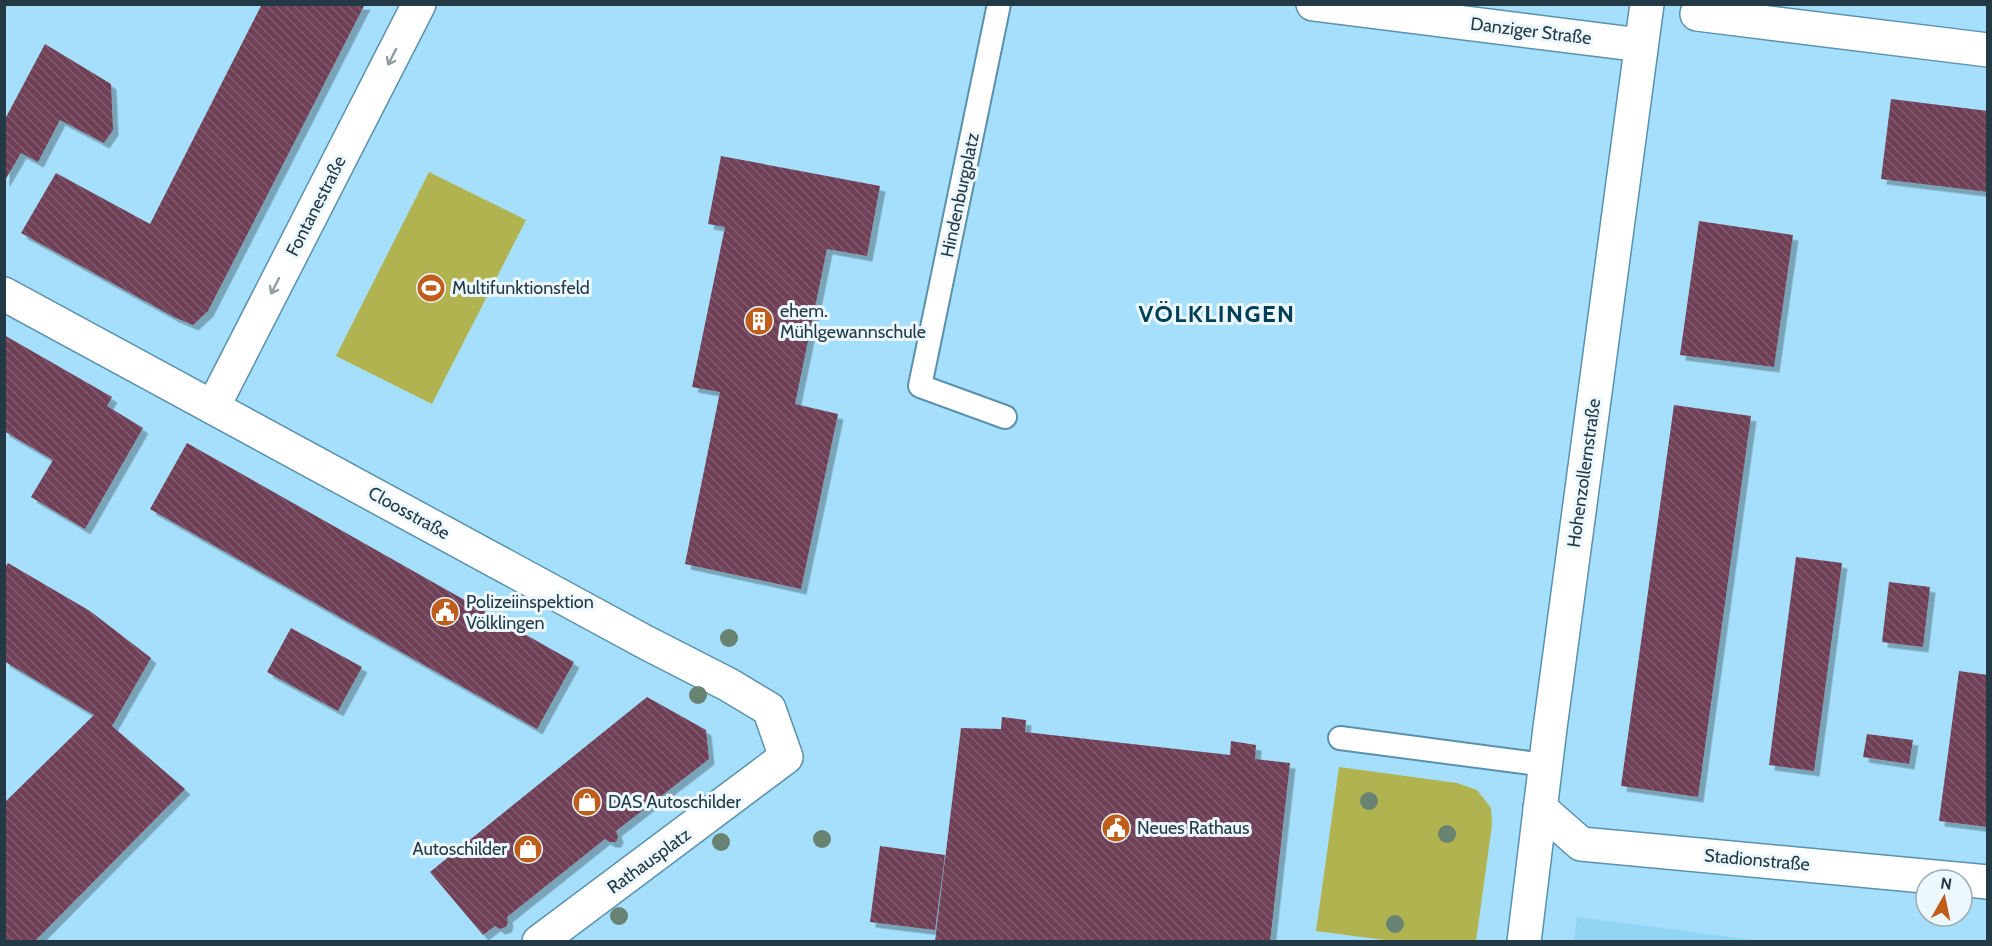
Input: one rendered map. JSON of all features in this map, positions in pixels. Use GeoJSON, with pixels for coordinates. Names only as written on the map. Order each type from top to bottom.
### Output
{"type":"FeatureCollection","features":[{"type":"Feature","properties":{"kind":"street","name":"Fontanestraße"},"geometry":{"type":"LineString","coordinates":[[213,407],[419,4]]}},
{"type":"Feature","properties":{"kind":"street","name":"Danziger Straße"},"geometry":{"type":"LineString","coordinates":[[1313,4],[1641,45]]}},
{"type":"Feature","properties":{"kind":"street","name":"Hohenzollernstraße"},"geometry":{"type":"LineString","coordinates":[[1524,942],[1545,765],[1647,4]]}},
{"type":"Feature","properties":{"kind":"street"},"geometry":{"type":"LineString","coordinates":[[1697,14],[1988,50]]}},
{"type":"Feature","properties":{"kind":"street","name":"Cloosstraße"},"geometry":{"type":"LineString","coordinates":[[4,294],[739,691],[769,709],[786,757]]}},
{"type":"Feature","properties":{"kind":"street","name":"Rathausplatz"},"geometry":{"type":"LineString","coordinates":[[539,942],[709,817],[786,757]]}},
{"type":"Feature","properties":{"kind":"street","name":"Stadionstraße"},"geometry":{"type":"LineString","coordinates":[[1540,808],[1581,844],[1988,882]]}},
{"type":"Feature","properties":{"kind":"lane","name":"Hindenburgplatz"},"geometry":{"type":"LineString","coordinates":[[999,4],[920,386],[1005,417]]}},
{"type":"Feature","properties":{"kind":"lane"},"geometry":{"type":"LineString","coordinates":[[1340,738],[1545,765]]}},
{"type":"Feature","properties":{"kind":"shaded area","name":"Multifunktionsfeld"},"geometry":{"type":"Polygon","coordinates":[[[429,172],[526,220],[432,404],[336,356],[429,172]]]}},
{"type":"Feature","properties":{"kind":"shaded area"},"geometry":{"type":"Polygon","coordinates":[[[1339,767],[1457,783],[1477,790],[1491,808],[1492,825],[1476,941],[1392,941],[1316,931],[1339,767]]]}},
{"type":"Feature","properties":{"kind":"shaded area"},"geometry":{"type":"Polygon","coordinates":[[[1577,917],[1760,941],[1574,941],[1577,917]]]}},
{"type":"Feature","properties":{"kind":"building"},"geometry":{"type":"Polygon","coordinates":[[[262,4],[365,4],[208,311],[193,325],[174,317],[21,233],[56,173],[150,224],[262,4]]]}},
{"type":"Feature","properties":{"kind":"building"},"geometry":{"type":"Polygon","coordinates":[[[45,44],[111,84],[113,130],[104,143],[60,120],[38,162],[21,153],[4,182],[4,121],[45,44]]]}},
{"type":"Feature","properties":{"kind":"building"},"geometry":{"type":"Polygon","coordinates":[[[1891,99],[1988,111],[1988,192],[1881,179],[1891,99]]]}},
{"type":"Feature","properties":{"kind":"building","name":"ehem. Mühlgewannschule"},"geometry":{"type":"Polygon","coordinates":[[[721,156],[880,186],[867,256],[827,249],[795,404],[838,414],[801,589],[685,564],[720,392],[692,387],[725,227],[708,224],[721,156]]]}},
{"type":"Feature","properties":{"kind":"building"},"geometry":{"type":"Polygon","coordinates":[[[1699,221],[1793,235],[1774,367],[1680,355],[1699,221]]]}},
{"type":"Feature","properties":{"kind":"building"},"geometry":{"type":"Polygon","coordinates":[[[4,335],[112,397],[107,406],[143,428],[85,529],[31,497],[53,460],[4,431],[4,335]]]}},
{"type":"Feature","properties":{"kind":"building"},"geometry":{"type":"Polygon","coordinates":[[[1674,405],[1751,416],[1698,797],[1621,786],[1674,405]]]}},
{"type":"Feature","properties":{"kind":"building"},"geometry":{"type":"Polygon","coordinates":[[[187,443],[574,662],[537,729],[150,509],[187,443]]]}},
{"type":"Feature","properties":{"kind":"building"},"geometry":{"type":"Polygon","coordinates":[[[1796,557],[1842,563],[1814,771],[1769,765],[1796,557]]]}},
{"type":"Feature","properties":{"kind":"building"},"geometry":{"type":"Polygon","coordinates":[[[8,563],[90,611],[151,658],[112,726],[185,789],[34,942],[4,942],[4,803],[94,715],[4,661],[4,569],[8,563]]]}},
{"type":"Feature","properties":{"kind":"building"},"geometry":{"type":"Polygon","coordinates":[[[1889,582],[1930,587],[1923,647],[1882,642],[1889,582]]]}},
{"type":"Feature","properties":{"kind":"building"},"geometry":{"type":"Polygon","coordinates":[[[291,628],[362,667],[338,711],[267,672],[291,628]]]}},
{"type":"Feature","properties":{"kind":"building"},"geometry":{"type":"Polygon","coordinates":[[[1959,671],[1988,675],[1988,827],[1939,821],[1959,671]]]}},
{"type":"Feature","properties":{"kind":"building"},"geometry":{"type":"Polygon","coordinates":[[[647,697],[706,730],[709,759],[616,831],[618,837],[616,842],[605,839],[507,917],[506,927],[500,929],[495,926],[483,935],[430,872],[647,697]]]}},
{"type":"Feature","properties":{"kind":"building","name":"Neues Rathaus"},"geometry":{"type":"Polygon","coordinates":[[[1002,717],[1026,720],[1025,732],[1230,755],[1231,741],[1256,745],[1255,759],[1290,763],[1270,942],[935,942],[961,728],[1001,729],[1002,717]]]}},
{"type":"Feature","properties":{"kind":"building"},"geometry":{"type":"Polygon","coordinates":[[[1867,734],[1913,740],[1909,764],[1863,757],[1867,734]]]}},
{"type":"Feature","properties":{"kind":"building"},"geometry":{"type":"Polygon","coordinates":[[[880,846],[945,855],[935,930],[870,922],[880,846]]]}},
{"type":"Feature","properties":{"kind":"place","name":"Multifunktionsfeld"},"geometry":{"type":"Point","coordinates":[431,288]}},
{"type":"Feature","properties":{"kind":"place","name":"ehem. Mühlgewannschule"},"geometry":{"type":"Point","coordinates":[759,321]}},
{"type":"Feature","properties":{"kind":"place","name":"Polizeiinspektion Völklingen"},"geometry":{"type":"Point","coordinates":[445,612]}},
{"type":"Feature","properties":{"kind":"place","name":"DAS Autoschilder"},"geometry":{"type":"Point","coordinates":[587,802]}},
{"type":"Feature","properties":{"kind":"place","name":"Neues Rathaus"},"geometry":{"type":"Point","coordinates":[1116,828]}},
{"type":"Feature","properties":{"kind":"place","name":"Autoschilder"},"geometry":{"type":"Point","coordinates":[528,849]}},
{"type":"Feature","properties":{"kind":"district","name":"VÖLKLINGEN"},"geometry":{"type":"Point","coordinates":[1217,313]}}]}
